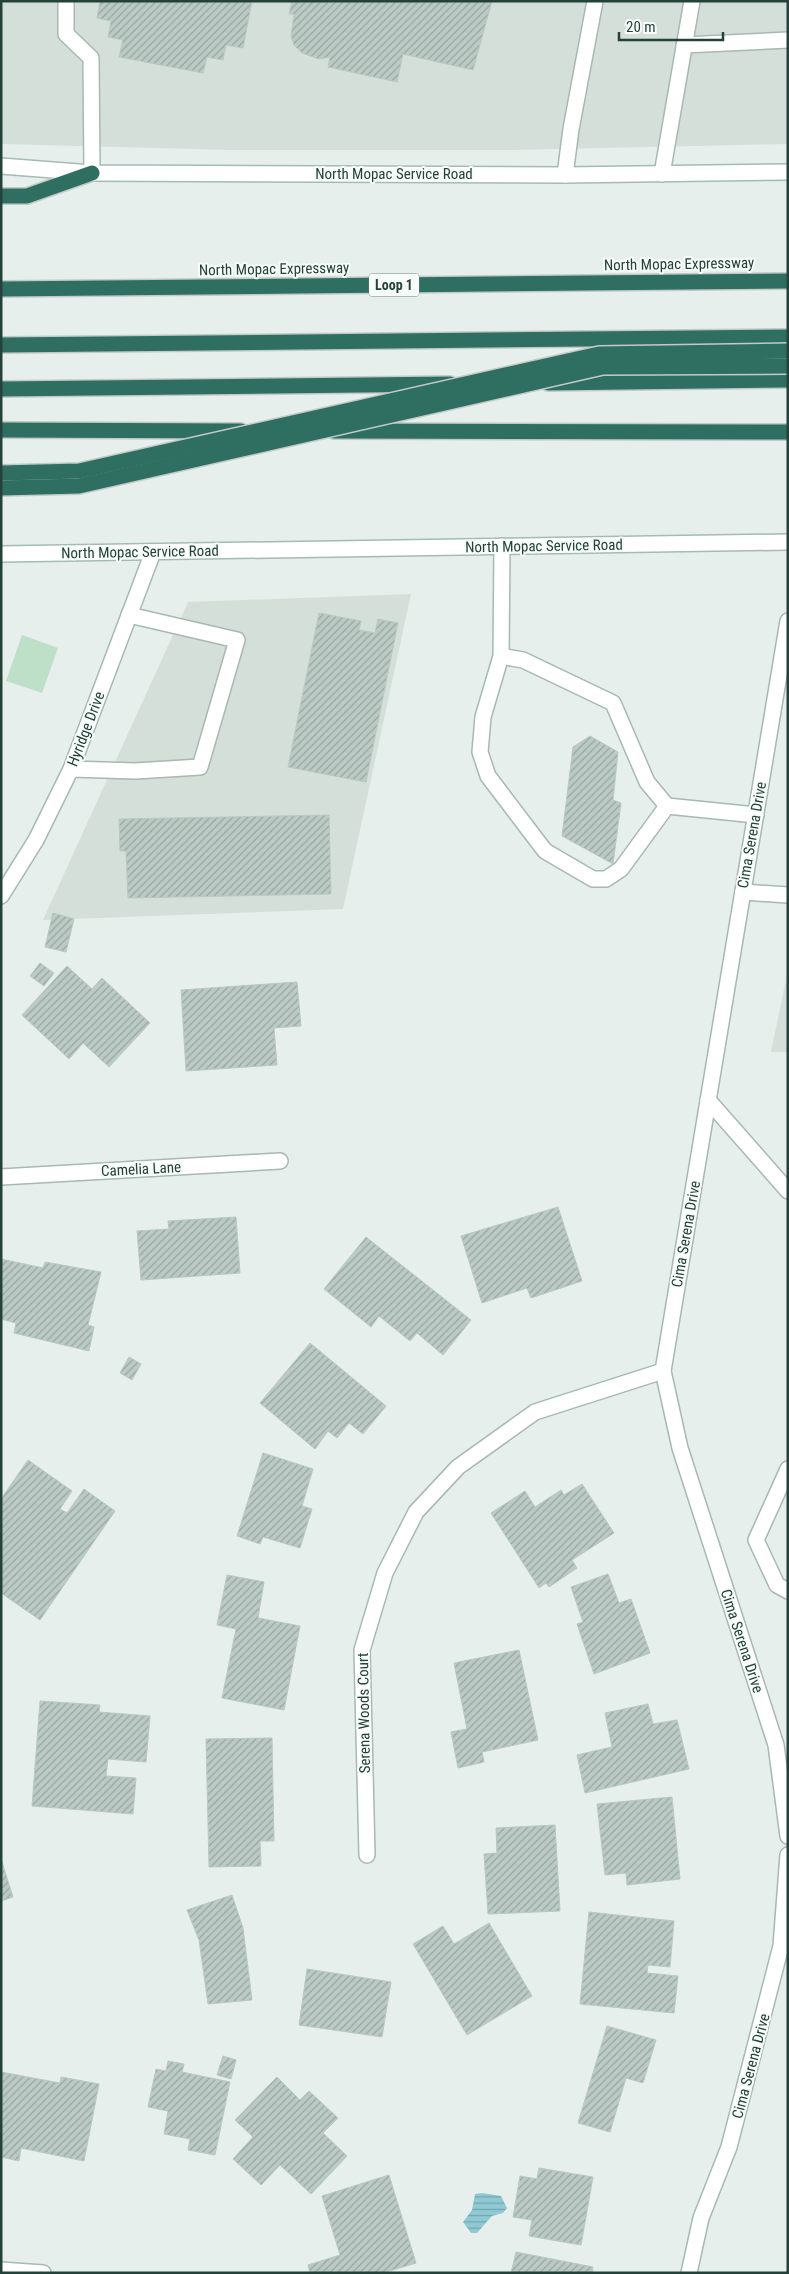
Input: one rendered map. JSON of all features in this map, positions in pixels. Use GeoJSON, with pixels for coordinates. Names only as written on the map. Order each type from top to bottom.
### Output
{"type":"FeatureCollection","features":[{"type":"Feature","properties":{"kind":"highway"},"geometry":{"type":"LineString","coordinates":[[1,196],[27,196],[92,173]]}},
{"type":"Feature","properties":{"kind":"highway","name":"North Mopac Expressway"},"geometry":{"type":"LineString","coordinates":[[1,289],[788,281]]}},
{"type":"Feature","properties":{"kind":"highway"},"geometry":{"type":"LineString","coordinates":[[1,345],[788,337]]}},
{"type":"Feature","properties":{"kind":"highway"},"geometry":{"type":"LineString","coordinates":[[1,473],[79,472],[599,354],[788,351]]}},
{"type":"Feature","properties":{"kind":"highway"},"geometry":{"type":"LineString","coordinates":[[1,488],[78,486],[603,367],[788,366]]}},
{"type":"Feature","properties":{"kind":"highway"},"geometry":{"type":"LineString","coordinates":[[1,388],[788,380]]}},
{"type":"Feature","properties":{"kind":"highway"},"geometry":{"type":"LineString","coordinates":[[1,430],[788,432]]}},
{"type":"Feature","properties":{"kind":"street"},"geometry":{"type":"LineString","coordinates":[[66,1],[66,34],[92,58],[92,173]]}},
{"type":"Feature","properties":{"kind":"street"},"geometry":{"type":"LineString","coordinates":[[565,175],[571,129],[595,1]]}},
{"type":"Feature","properties":{"kind":"street"},"geometry":{"type":"LineString","coordinates":[[662,174],[692,1]]}},
{"type":"Feature","properties":{"kind":"street"},"geometry":{"type":"LineString","coordinates":[[684,45],[788,40]]}},
{"type":"Feature","properties":{"kind":"street","name":"North Mopac Service Road"},"geometry":{"type":"LineString","coordinates":[[1,166],[92,173],[565,175],[788,172]]}},
{"type":"Feature","properties":{"kind":"street","name":"North Mopac Service Road"},"geometry":{"type":"LineString","coordinates":[[1,554],[788,542]]}},
{"type":"Feature","properties":{"kind":"street"},"geometry":{"type":"LineString","coordinates":[[502,546],[501,656],[483,717],[480,752],[488,776],[545,851],[593,879],[606,879],[621,869],[667,806]]}},
{"type":"Feature","properties":{"kind":"street","name":"Hyridge Drive"},"geometry":{"type":"LineString","coordinates":[[1,896],[36,840],[71,769],[153,552]]}},
{"type":"Feature","properties":{"kind":"street"},"geometry":{"type":"LineString","coordinates":[[71,769],[135,771],[200,767],[237,640],[129,615]]}},
{"type":"Feature","properties":{"kind":"street","name":"Cima Serena Drive"},"geometry":{"type":"LineString","coordinates":[[788,621],[663,1371],[680,1448],[776,1745],[788,1836]]}},
{"type":"Feature","properties":{"kind":"street"},"geometry":{"type":"LineString","coordinates":[[501,656],[523,660],[613,703],[647,782],[667,806],[756,815]]}},
{"type":"Feature","properties":{"kind":"street"},"geometry":{"type":"LineString","coordinates":[[743,892],[788,895]]}},
{"type":"Feature","properties":{"kind":"street"},"geometry":{"type":"LineString","coordinates":[[708,1100],[788,1191]]}},
{"type":"Feature","properties":{"kind":"street","name":"Camelia Lane"},"geometry":{"type":"LineString","coordinates":[[1,1177],[280,1161]]}},
{"type":"Feature","properties":{"kind":"street","name":"Serena Woods Court"},"geometry":{"type":"LineString","coordinates":[[367,1854],[362,1650],[386,1573],[416,1512],[458,1467],[536,1412],[663,1371]]}},
{"type":"Feature","properties":{"kind":"street"},"geometry":{"type":"LineString","coordinates":[[788,1469],[756,1540],[777,1585],[788,1591]]}},
{"type":"Feature","properties":{"kind":"street","name":"Cima Serena Drive"},"geometry":{"type":"LineString","coordinates":[[689,2273],[702,2218],[729,2147],[782,1946],[788,1854]]}},
{"type":"Feature","properties":{"kind":"street"},"geometry":{"type":"LineString","coordinates":[[1,2270],[44,2273]]}},
{"type":"Feature","properties":{"kind":"shaded area"},"geometry":{"type":"Polygon","coordinates":[[[1,1],[788,1],[788,144],[510,150],[231,150],[1,144],[1,1]]]}},
{"type":"Feature","properties":{"kind":"shaded area"},"geometry":{"type":"Polygon","coordinates":[[[411,594],[343,909],[43,920],[188,602],[411,594]]]}},
{"type":"Feature","properties":{"kind":"shaded area"},"geometry":{"type":"Polygon","coordinates":[[[788,970],[788,1052],[771,1052],[788,970]]]}},
{"type":"Feature","properties":{"kind":"green space"},"geometry":{"type":"Polygon","coordinates":[[[22,635],[58,648],[42,693],[6,681],[22,635]]]}},
{"type":"Feature","properties":{"kind":"water"},"geometry":{"type":"Polygon","coordinates":[[[482,2193],[501,2196],[507,2208],[503,2213],[492,2216],[477,2233],[471,2233],[463,2222],[472,2210],[475,2194],[482,2193]]]}},
{"type":"Feature","properties":{"kind":"building"},"geometry":{"type":"Polygon","coordinates":[[[100,1],[252,1],[243,48],[226,45],[223,60],[207,57],[203,73],[119,57],[123,40],[108,37],[111,21],[97,18],[100,1]]]}},
{"type":"Feature","properties":{"kind":"building"},"geometry":{"type":"Polygon","coordinates":[[[292,1],[492,1],[473,70],[403,54],[397,82],[328,67],[330,57],[319,59],[302,53],[294,45],[291,36],[294,14],[289,14],[292,1]]]}},
{"type":"Feature","properties":{"kind":"building"},"geometry":{"type":"Polygon","coordinates":[[[319,613],[361,621],[359,630],[375,633],[378,619],[398,623],[366,782],[288,767],[319,613]]]}},
{"type":"Feature","properties":{"kind":"building"},"geometry":{"type":"Polygon","coordinates":[[[590,736],[618,752],[613,800],[621,803],[613,864],[562,836],[573,747],[590,736]]]}},
{"type":"Feature","properties":{"kind":"building"},"geometry":{"type":"Polygon","coordinates":[[[329,815],[331,894],[128,898],[126,851],[120,851],[119,819],[329,815]]]}},
{"type":"Feature","properties":{"kind":"building"},"geometry":{"type":"Polygon","coordinates":[[[53,913],[74,919],[66,952],[45,947],[53,913]]]}},
{"type":"Feature","properties":{"kind":"building"},"geometry":{"type":"Polygon","coordinates":[[[40,963],[54,973],[44,986],[30,976],[40,963]]]}},
{"type":"Feature","properties":{"kind":"building"},"geometry":{"type":"Polygon","coordinates":[[[67,966],[92,989],[102,978],[150,1023],[109,1067],[83,1043],[69,1059],[22,1015],[67,966]]]}},
{"type":"Feature","properties":{"kind":"building"},"geometry":{"type":"Polygon","coordinates":[[[297,982],[301,1026],[274,1028],[277,1065],[186,1071],[181,990],[297,982]]]}},
{"type":"Feature","properties":{"kind":"building"},"geometry":{"type":"Polygon","coordinates":[[[558,1207],[582,1281],[531,1298],[527,1288],[482,1303],[461,1236],[558,1207]]]}},
{"type":"Feature","properties":{"kind":"building"},"geometry":{"type":"Polygon","coordinates":[[[236,1217],[240,1273],[141,1280],[137,1231],[169,1229],[168,1221],[236,1217]]]}},
{"type":"Feature","properties":{"kind":"building"},"geometry":{"type":"Polygon","coordinates":[[[366,1237],[471,1320],[443,1355],[417,1333],[410,1341],[379,1316],[371,1327],[324,1289],[366,1237]]]}},
{"type":"Feature","properties":{"kind":"building"},"geometry":{"type":"Polygon","coordinates":[[[1,1259],[43,1268],[45,1262],[101,1272],[88,1325],[94,1327],[89,1351],[14,1333],[16,1323],[1,1319],[3,1314],[1,1313],[1,1259]]]}},
{"type":"Feature","properties":{"kind":"building"},"geometry":{"type":"Polygon","coordinates":[[[310,1343],[386,1406],[363,1434],[349,1423],[337,1438],[328,1431],[315,1449],[260,1403],[310,1343]]]}},
{"type":"Feature","properties":{"kind":"building"},"geometry":{"type":"Polygon","coordinates":[[[129,1357],[141,1364],[132,1380],[120,1373],[129,1357]]]}},
{"type":"Feature","properties":{"kind":"building"},"geometry":{"type":"Polygon","coordinates":[[[263,1453],[313,1469],[302,1506],[312,1509],[300,1548],[263,1537],[260,1544],[237,1536],[263,1453]]]}},
{"type":"Feature","properties":{"kind":"building"},"geometry":{"type":"Polygon","coordinates":[[[28,1460],[72,1491],[60,1509],[67,1513],[84,1489],[115,1511],[40,1620],[1,1593],[1,1499],[28,1460]]]}},
{"type":"Feature","properties":{"kind":"building"},"geometry":{"type":"Polygon","coordinates":[[[582,1484],[614,1533],[572,1560],[577,1568],[549,1587],[546,1583],[539,1588],[491,1513],[525,1491],[535,1507],[561,1490],[564,1495],[582,1484]]]}},
{"type":"Feature","properties":{"kind":"building"},"geometry":{"type":"Polygon","coordinates":[[[608,1574],[619,1603],[631,1599],[650,1653],[594,1674],[577,1624],[583,1622],[571,1587],[608,1574]]]}},
{"type":"Feature","properties":{"kind":"building"},"geometry":{"type":"Polygon","coordinates":[[[227,1575],[264,1582],[258,1618],[300,1626],[284,1710],[222,1698],[236,1629],[217,1625],[227,1575]]]}},
{"type":"Feature","properties":{"kind":"building"},"geometry":{"type":"Polygon","coordinates":[[[519,1650],[538,1740],[482,1752],[484,1762],[458,1768],[451,1732],[467,1729],[454,1663],[519,1650]]]}},
{"type":"Feature","properties":{"kind":"building"},"geometry":{"type":"Polygon","coordinates":[[[40,1701],[100,1705],[99,1712],[150,1716],[146,1762],[108,1759],[106,1776],[136,1778],[133,1814],[32,1806],[40,1701]]]}},
{"type":"Feature","properties":{"kind":"building"},"geometry":{"type":"Polygon","coordinates":[[[648,1704],[653,1724],[677,1720],[689,1769],[585,1793],[577,1755],[612,1747],[605,1713],[648,1704]]]}},
{"type":"Feature","properties":{"kind":"building"},"geometry":{"type":"Polygon","coordinates":[[[272,1738],[274,1841],[260,1841],[261,1866],[209,1867],[206,1739],[272,1738]]]}},
{"type":"Feature","properties":{"kind":"building"},"geometry":{"type":"Polygon","coordinates":[[[672,1797],[680,1879],[627,1885],[626,1873],[605,1875],[597,1804],[672,1797]]]}},
{"type":"Feature","properties":{"kind":"building"},"geometry":{"type":"Polygon","coordinates":[[[555,1825],[560,1911],[488,1914],[484,1854],[497,1853],[496,1828],[555,1825]]]}},
{"type":"Feature","properties":{"kind":"building"},"geometry":{"type":"Polygon","coordinates":[[[1,1859],[13,1897],[1,1901],[1,1859]]]}},
{"type":"Feature","properties":{"kind":"building"},"geometry":{"type":"Polygon","coordinates":[[[232,1895],[243,1928],[252,2000],[208,2004],[199,1940],[187,1910],[232,1895]]]}},
{"type":"Feature","properties":{"kind":"building"},"geometry":{"type":"Polygon","coordinates":[[[589,1912],[674,1921],[670,1967],[648,1965],[647,1973],[678,1976],[674,2013],[580,2004],[589,1912]]]}},
{"type":"Feature","properties":{"kind":"building"},"geometry":{"type":"Polygon","coordinates":[[[489,1923],[532,1996],[467,2035],[413,1944],[443,1926],[454,1944],[489,1923]]]}},
{"type":"Feature","properties":{"kind":"building"},"geometry":{"type":"Polygon","coordinates":[[[307,1969],[391,1982],[382,2037],[299,2025],[307,1969]]]}},
{"type":"Feature","properties":{"kind":"building"},"geometry":{"type":"Polygon","coordinates":[[[607,2026],[656,2040],[643,2083],[626,2078],[610,2132],[578,2123],[607,2026]]]}},
{"type":"Feature","properties":{"kind":"building"},"geometry":{"type":"Polygon","coordinates":[[[223,2056],[236,2060],[231,2079],[217,2075],[223,2056]]]}},
{"type":"Feature","properties":{"kind":"building"},"geometry":{"type":"Polygon","coordinates":[[[168,2061],[184,2064],[182,2072],[230,2082],[215,2155],[188,2150],[190,2139],[164,2134],[168,2111],[148,2107],[156,2069],[166,2071],[168,2061]]]}},
{"type":"Feature","properties":{"kind":"building"},"geometry":{"type":"Polygon","coordinates":[[[1,2072],[60,2083],[61,2077],[99,2084],[84,2161],[21,2148],[19,2161],[1,2157],[1,2072]]]}},
{"type":"Feature","properties":{"kind":"building"},"geometry":{"type":"Polygon","coordinates":[[[277,2077],[300,2100],[309,2091],[338,2118],[323,2133],[347,2156],[311,2194],[280,2165],[261,2185],[233,2159],[253,2137],[235,2120],[277,2077]]]}},
{"type":"Feature","properties":{"kind":"building"},"geometry":{"type":"Polygon","coordinates":[[[539,2168],[593,2177],[581,2245],[529,2236],[532,2220],[513,2217],[520,2176],[537,2179],[539,2168]]]}},
{"type":"Feature","properties":{"kind":"building"},"geometry":{"type":"Polygon","coordinates":[[[389,2175],[416,2263],[383,2273],[310,2273],[308,2265],[340,2255],[322,2196],[389,2175]]]}},
{"type":"Feature","properties":{"kind":"building"},"geometry":{"type":"Polygon","coordinates":[[[516,2252],[593,2267],[592,2273],[511,2273],[516,2252]]]}}]}
